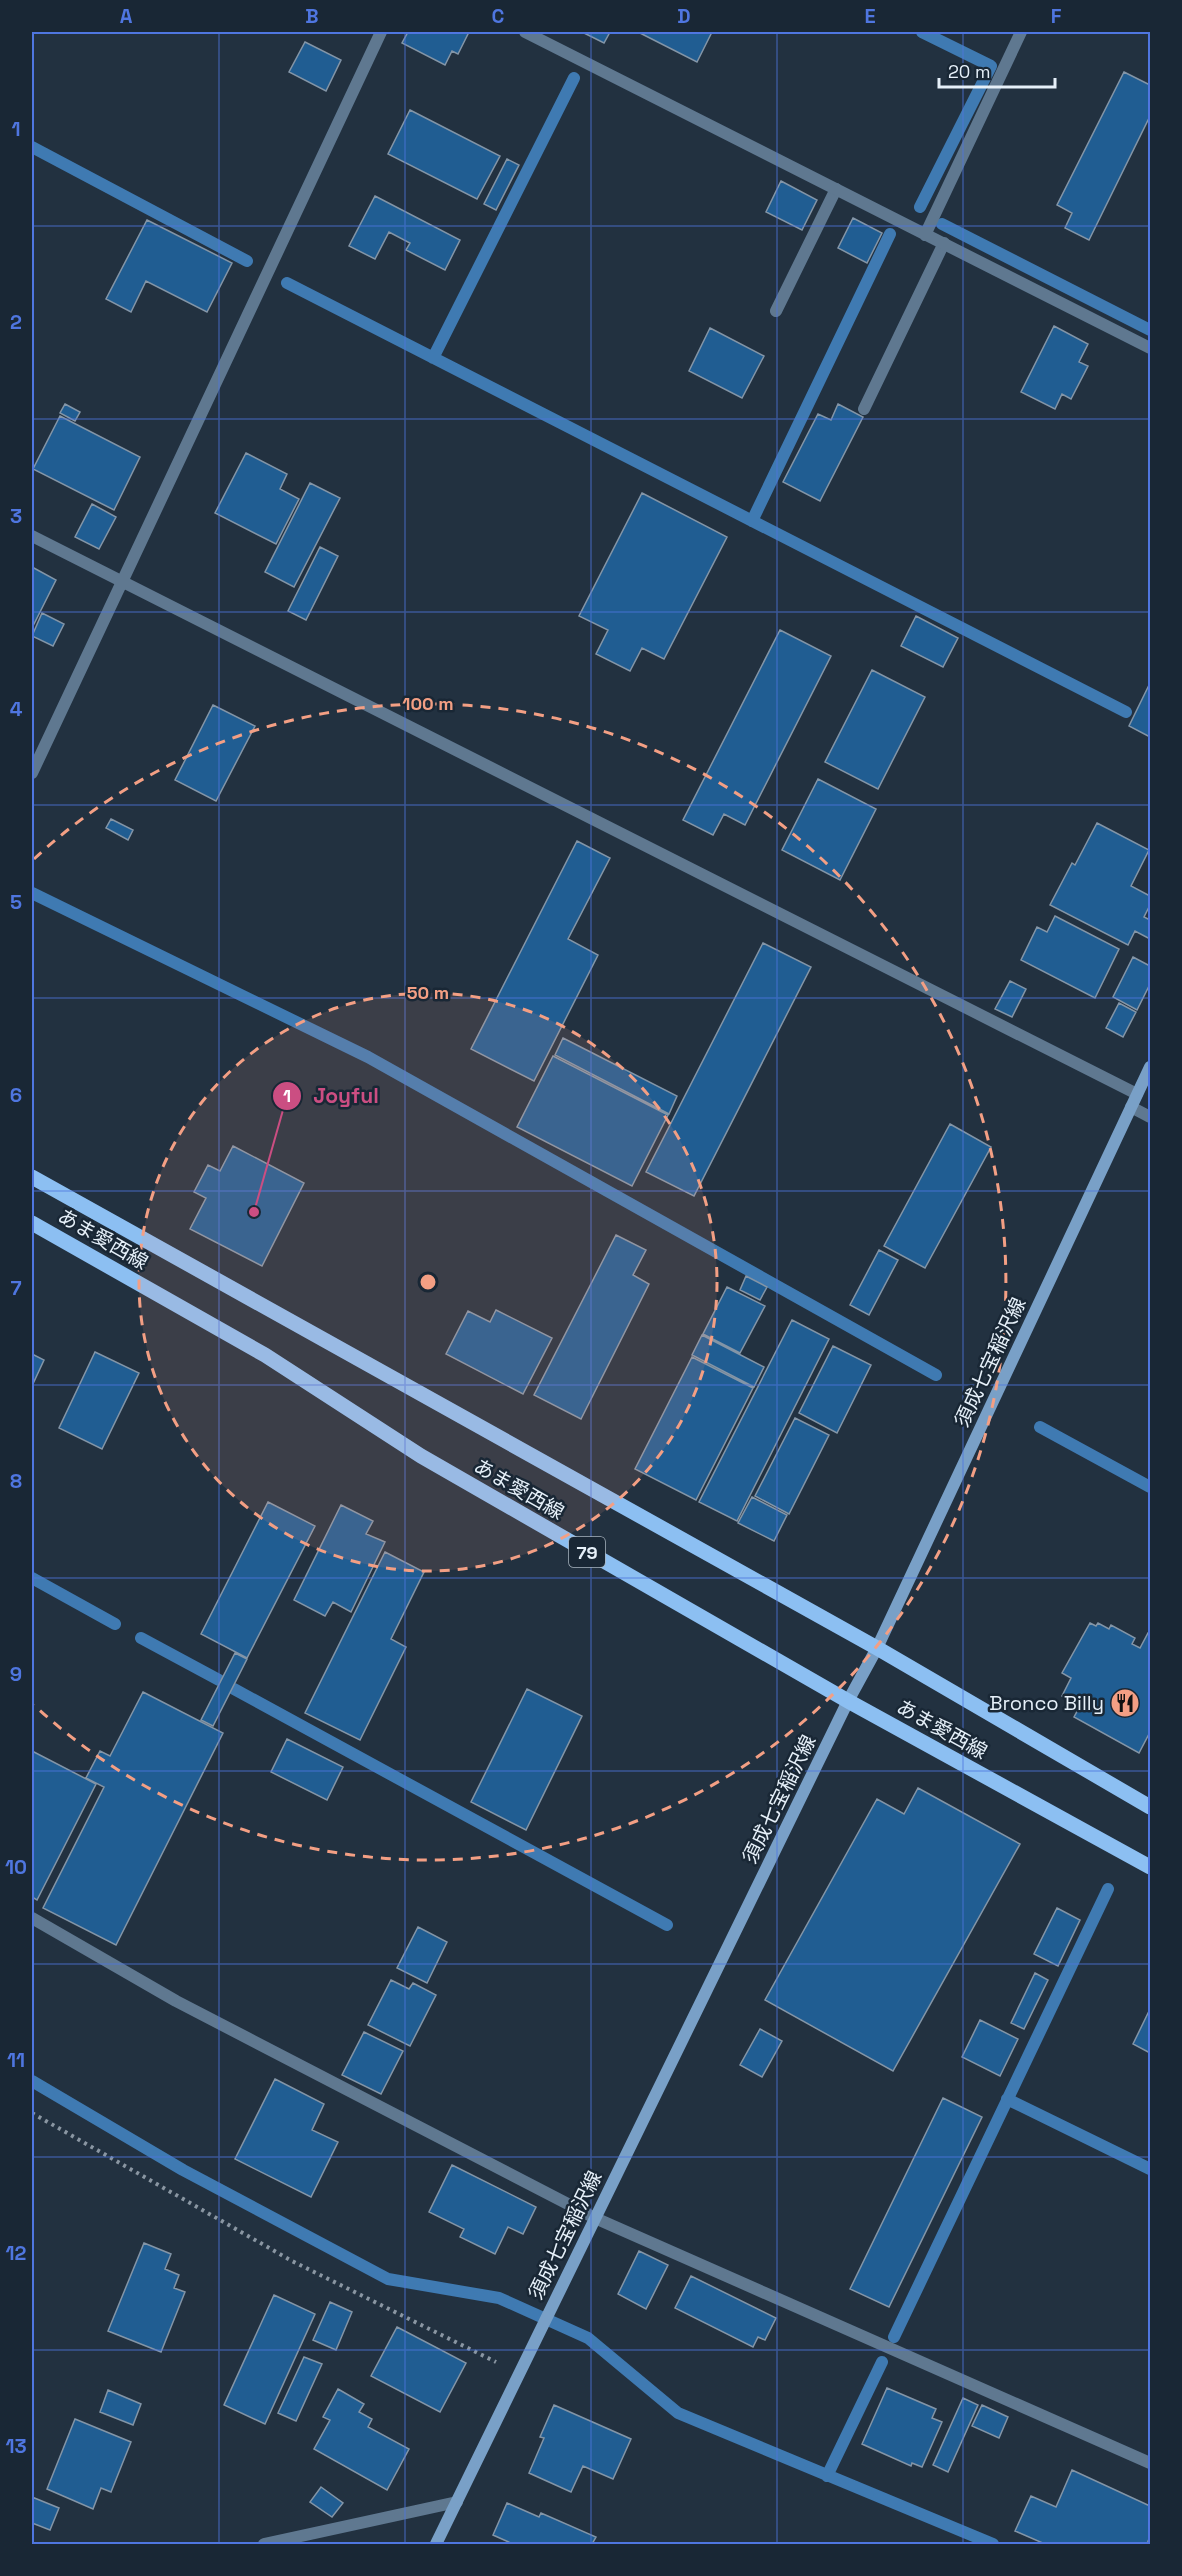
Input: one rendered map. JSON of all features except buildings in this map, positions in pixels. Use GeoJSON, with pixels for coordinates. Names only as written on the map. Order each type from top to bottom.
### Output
{"type":"FeatureCollection","features":[{"type":"Feature","properties":{"kind":"main road","name":"須成七宝稲沢線"},"geometry":{"type":"LineString","coordinates":[[436,2544],[848,1701],[877,1648],[1150,1067]]}},
{"type":"Feature","properties":{"kind":"main road","name":"あま愛西線"},"geometry":{"type":"LineString","coordinates":[[32,1177],[877,1648],[1150,1807]]}},
{"type":"Feature","properties":{"kind":"main road","name":"あま愛西線"},"geometry":{"type":"LineString","coordinates":[[32,1223],[265,1355],[421,1456],[848,1701],[1150,1867]]}},
{"type":"Feature","properties":{"kind":"street"},"geometry":{"type":"LineString","coordinates":[[32,773],[381,32]]}},
{"type":"Feature","properties":{"kind":"street"},"geometry":{"type":"LineString","coordinates":[[525,32],[1150,348]]}},
{"type":"Feature","properties":{"kind":"street"},"geometry":{"type":"LineString","coordinates":[[925,235],[1021,32]]}},
{"type":"Feature","properties":{"kind":"street"},"geometry":{"type":"LineString","coordinates":[[776,311],[836,189]]}},
{"type":"Feature","properties":{"kind":"street"},"geometry":{"type":"LineString","coordinates":[[864,409],[944,243]]}},
{"type":"Feature","properties":{"kind":"street"},"geometry":{"type":"LineString","coordinates":[[32,536],[1137,1094]]}},
{"type":"Feature","properties":{"kind":"street"},"geometry":{"type":"LineString","coordinates":[[1131,1107],[1150,1117]]}},
{"type":"Feature","properties":{"kind":"street"},"geometry":{"type":"LineString","coordinates":[[32,1918],[176,2001],[595,2218],[1150,2463]]}},
{"type":"Feature","properties":{"kind":"street"},"geometry":{"type":"LineString","coordinates":[[264,2544],[457,2502]]}},
{"type":"Feature","properties":{"kind":"path"},"geometry":{"type":"LineString","coordinates":[[32,2113],[292,2261],[518,2374]]}},
{"type":"Feature","properties":{"kind":"waterway"},"geometry":{"type":"LineString","coordinates":[[920,207],[991,66],[922,32]]}},
{"type":"Feature","properties":{"kind":"waterway"},"geometry":{"type":"LineString","coordinates":[[433,358],[574,78]]}},
{"type":"Feature","properties":{"kind":"waterway"},"geometry":{"type":"LineString","coordinates":[[32,147],[247,261]]}},
{"type":"Feature","properties":{"kind":"waterway"},"geometry":{"type":"LineString","coordinates":[[942,224],[1150,330]]}},
{"type":"Feature","properties":{"kind":"waterway"},"geometry":{"type":"LineString","coordinates":[[752,521],[890,234]]}},
{"type":"Feature","properties":{"kind":"waterway"},"geometry":{"type":"LineString","coordinates":[[287,283],[1126,712]]}},
{"type":"Feature","properties":{"kind":"waterway"},"geometry":{"type":"LineString","coordinates":[[32,893],[368,1057],[936,1375]]}},
{"type":"Feature","properties":{"kind":"waterway"},"geometry":{"type":"LineString","coordinates":[[1040,1427],[1150,1487]]}},
{"type":"Feature","properties":{"kind":"waterway"},"geometry":{"type":"LineString","coordinates":[[32,1578],[115,1624]]}},
{"type":"Feature","properties":{"kind":"waterway"},"geometry":{"type":"LineString","coordinates":[[141,1638],[219,1680]]}},
{"type":"Feature","properties":{"kind":"waterway"},"geometry":{"type":"LineString","coordinates":[[234,1689],[667,1925]]}},
{"type":"Feature","properties":{"kind":"waterway"},"geometry":{"type":"LineString","coordinates":[[894,2337],[1108,1889]]}},
{"type":"Feature","properties":{"kind":"waterway"},"geometry":{"type":"LineString","coordinates":[[32,2081],[183,2170],[388,2279],[499,2298],[588,2338],[678,2413],[993,2544]]}},
{"type":"Feature","properties":{"kind":"waterway"},"geometry":{"type":"LineString","coordinates":[[1007,2099],[1150,2169]]}},
{"type":"Feature","properties":{"kind":"waterway"},"geometry":{"type":"LineString","coordinates":[[827,2476],[882,2362]]}},
{"type":"Feature","properties":{"kind":"place","name":"Joyful"},"geometry":{"type":"Point","coordinates":[254,1212]}},
{"type":"Feature","properties":{"kind":"place","name":"Bronco Billy"},"geometry":{"type":"Point","coordinates":[1125,1703]}}]}
